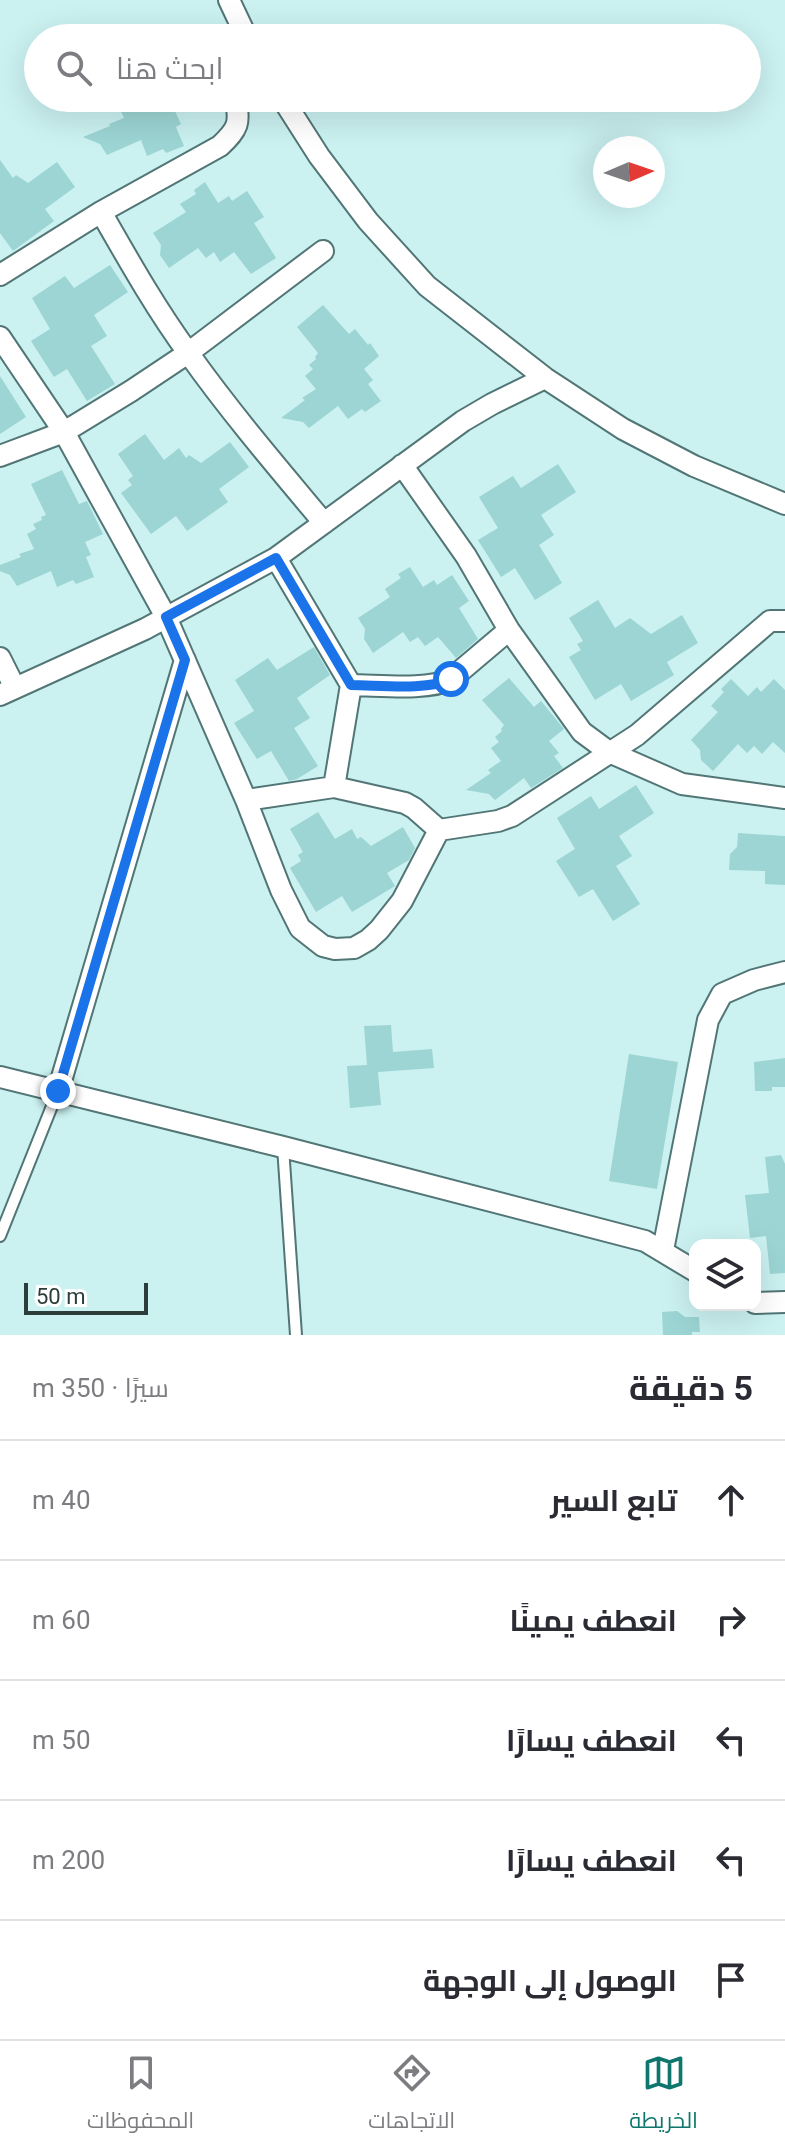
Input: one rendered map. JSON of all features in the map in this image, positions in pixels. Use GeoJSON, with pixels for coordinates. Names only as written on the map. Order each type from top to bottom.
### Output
{"type":"FeatureCollection","features":[{"type":"Feature","properties":{"kind":"street"},"geometry":{"type":"LineString","coordinates":[[229,0],[240,24]]}},
{"type":"Feature","properties":{"kind":"street"},"geometry":{"type":"LineString","coordinates":[[0,275],[101,212],[220,146],[235,129],[239,120],[238,112]]}},
{"type":"Feature","properties":{"kind":"street"},"geometry":{"type":"LineString","coordinates":[[291,112],[319,156],[368,221],[427,286],[545,378],[623,429],[694,466],[785,504]]}},
{"type":"Feature","properties":{"kind":"street"},"geometry":{"type":"LineString","coordinates":[[101,212],[143,287],[188,353],[243,427],[324,523]]}},
{"type":"Feature","properties":{"kind":"street"},"geometry":{"type":"LineString","coordinates":[[0,456],[64,432],[188,353],[323,251]]}},
{"type":"Feature","properties":{"kind":"street"},"geometry":{"type":"LineString","coordinates":[[0,337],[64,432],[166,617],[246,800],[281,890],[300,928],[323,946],[354,948],[379,930],[402,901],[439,830]]}},
{"type":"Feature","properties":{"kind":"street"},"geometry":{"type":"LineString","coordinates":[[0,658],[8,692],[145,629],[276,558],[483,409],[545,378]]}},
{"type":"Feature","properties":{"kind":"street"},"geometry":{"type":"LineString","coordinates":[[402,465],[466,556],[509,630],[582,732],[609,752],[682,784],[785,798]]}},
{"type":"Feature","properties":{"kind":"street"},"geometry":{"type":"LineString","coordinates":[[276,558],[351,685],[334,787]]}},
{"type":"Feature","properties":{"kind":"street"},"geometry":{"type":"LineString","coordinates":[[246,800],[334,787],[405,803],[439,830],[505,819],[637,735],[770,621],[785,621]]}},
{"type":"Feature","properties":{"kind":"street"},"geometry":{"type":"LineString","coordinates":[[351,685],[427,686],[444,683],[509,630]]}},
{"type":"Feature","properties":{"kind":"street"},"geometry":{"type":"LineString","coordinates":[[58,1091],[185,660]]}},
{"type":"Feature","properties":{"kind":"street"},"geometry":{"type":"LineString","coordinates":[[663,1250],[708,1020],[722,994],[754,980],[785,972]]}},
{"type":"Feature","properties":{"kind":"street"},"geometry":{"type":"LineString","coordinates":[[0,1077],[645,1241],[689,1267]]}},
{"type":"Feature","properties":{"kind":"street"},"geometry":{"type":"LineString","coordinates":[[761,1303],[785,1302]]}},
{"type":"Feature","properties":{"kind":"lane"},"geometry":{"type":"LineString","coordinates":[[0,1236],[58,1091]]}},
{"type":"Feature","properties":{"kind":"lane"},"geometry":{"type":"LineString","coordinates":[[283,1147],[296,1335]]}},
{"type":"Feature","properties":{"kind":"building"},"geometry":{"type":"Polygon","coordinates":[[[121,112],[175,112],[181,124],[176,127],[184,146],[166,153],[163,149],[147,156],[141,140],[107,155],[100,144],[83,137],[124,118],[121,112]]]}},
{"type":"Feature","properties":{"kind":"building"},"geometry":{"type":"Polygon","coordinates":[[[0,160],[13,178],[16,175],[28,183],[57,162],[75,187],[45,209],[54,221],[13,251],[0,233],[0,160]]]}},
{"type":"Feature","properties":{"kind":"building"},"geometry":{"type":"Polygon","coordinates":[[[205,182],[218,203],[229,196],[232,201],[247,191],[264,217],[254,223],[276,258],[251,274],[234,252],[220,262],[214,252],[206,258],[198,248],[169,268],[160,255],[161,245],[153,233],[186,212],[180,204],[196,194],[194,190],[205,182]]]}},
{"type":"Feature","properties":{"kind":"building"},"geometry":{"type":"Polygon","coordinates":[[[110,265],[128,292],[94,315],[107,336],[91,346],[115,384],[87,401],[67,369],[54,377],[31,341],[50,329],[32,298],[65,276],[74,288],[110,265]]]}},
{"type":"Feature","properties":{"kind":"building"},"geometry":{"type":"Polygon","coordinates":[[[323,305],[349,334],[355,329],[379,356],[364,369],[373,380],[368,384],[381,401],[348,419],[338,406],[309,428],[303,422],[281,418],[316,389],[305,376],[313,369],[309,365],[318,353],[297,327],[323,305]]]}},
{"type":"Feature","properties":{"kind":"building"},"geometry":{"type":"Polygon","coordinates":[[[0,376],[26,417],[0,434],[0,376]]]}},
{"type":"Feature","properties":{"kind":"building"},"geometry":{"type":"Polygon","coordinates":[[[145,434],[164,460],[179,448],[186,458],[189,455],[201,463],[230,442],[249,467],[219,489],[228,502],[187,531],[176,516],[151,534],[121,493],[132,485],[128,480],[133,476],[118,454],[145,434]]]}},
{"type":"Feature","properties":{"kind":"building"},"geometry":{"type":"Polygon","coordinates":[[[558,464],[576,492],[541,515],[554,535],[539,545],[562,583],[535,600],[515,568],[501,577],[478,540],[498,528],[479,497],[513,476],[521,488],[558,464]]]}},
{"type":"Feature","properties":{"kind":"building"},"geometry":{"type":"Polygon","coordinates":[[[62,470],[79,504],[87,501],[103,534],[85,542],[91,555],[86,557],[94,577],[76,584],[73,580],[57,587],[51,571],[17,586],[10,575],[0,571],[0,565],[34,549],[27,534],[36,529],[33,524],[46,515],[31,484],[62,470]]]}},
{"type":"Feature","properties":{"kind":"building"},"geometry":{"type":"Polygon","coordinates":[[[410,567],[423,587],[434,580],[437,585],[452,575],[469,601],[459,608],[478,639],[456,658],[438,637],[425,646],[418,637],[410,642],[403,632],[373,653],[364,639],[365,629],[358,618],[390,597],[385,589],[401,578],[398,574],[410,567]]]}},
{"type":"Feature","properties":{"kind":"building"},"geometry":{"type":"Polygon","coordinates":[[[598,600],[615,628],[630,618],[651,634],[682,615],[698,643],[667,662],[674,675],[631,701],[621,684],[595,700],[569,657],[581,650],[577,644],[583,641],[569,618],[598,600]]]}},
{"type":"Feature","properties":{"kind":"building"},"geometry":{"type":"Polygon","coordinates":[[[314,647],[330,675],[297,698],[310,718],[294,728],[318,766],[289,781],[271,751],[257,759],[234,723],[254,711],[235,680],[268,658],[277,670],[314,647]]]}},
{"type":"Feature","properties":{"kind":"building"},"geometry":{"type":"Polygon","coordinates":[[[509,678],[534,707],[541,701],[564,729],[549,741],[559,753],[554,756],[563,768],[531,788],[524,778],[495,800],[489,794],[466,790],[491,773],[488,770],[501,761],[491,748],[499,742],[495,737],[504,725],[482,700],[509,678]]]}},
{"type":"Feature","properties":{"kind":"building"},"geometry":{"type":"Polygon","coordinates":[[[731,679],[748,696],[757,687],[761,692],[774,679],[785,690],[785,753],[773,742],[762,754],[754,746],[747,753],[738,744],[713,771],[701,760],[700,750],[691,740],[718,712],[711,706],[731,679]]]}},
{"type":"Feature","properties":{"kind":"building"},"geometry":{"type":"Polygon","coordinates":[[[636,785],[654,813],[619,836],[632,856],[616,866],[640,904],[613,921],[593,889],[579,897],[556,861],[575,849],[557,818],[591,796],[599,809],[636,785]]]}},
{"type":"Feature","properties":{"kind":"building"},"geometry":{"type":"Polygon","coordinates":[[[318,812],[335,839],[352,829],[357,839],[361,837],[371,846],[403,827],[415,848],[409,860],[387,873],[395,886],[352,912],[342,896],[316,912],[290,868],[301,861],[298,855],[303,852],[290,829],[318,812]]]}},
{"type":"Feature","properties":{"kind":"building"},"geometry":{"type":"Polygon","coordinates":[[[738,833],[785,836],[785,885],[765,884],[765,871],[729,870],[730,854],[737,847],[738,833]]]}},
{"type":"Feature","properties":{"kind":"building"},"geometry":{"type":"Polygon","coordinates":[[[391,1025],[393,1052],[432,1049],[434,1068],[378,1072],[381,1105],[350,1108],[347,1066],[367,1065],[364,1026],[391,1025]]]}},
{"type":"Feature","properties":{"kind":"building"},"geometry":{"type":"Polygon","coordinates":[[[629,1054],[678,1062],[657,1189],[609,1181],[629,1054]]]}},
{"type":"Feature","properties":{"kind":"building"},"geometry":{"type":"Polygon","coordinates":[[[785,1058],[785,1087],[755,1091],[754,1062],[785,1058]]]}},
{"type":"Feature","properties":{"kind":"building"},"geometry":{"type":"Polygon","coordinates":[[[781,1155],[785,1164],[785,1273],[770,1274],[766,1236],[750,1238],[745,1195],[769,1193],[765,1157],[781,1155]]]}},
{"type":"Feature","properties":{"kind":"building"},"geometry":{"type":"Polygon","coordinates":[[[677,1311],[685,1317],[699,1317],[700,1332],[663,1335],[662,1312],[677,1311]]]}},
{"type":"Feature","properties":{"kind":"route"},"geometry":{"type":"LineString","coordinates":[[58,1091],[185,660],[166,617],[276,558],[351,685],[427,686],[451,679]]}}]}
